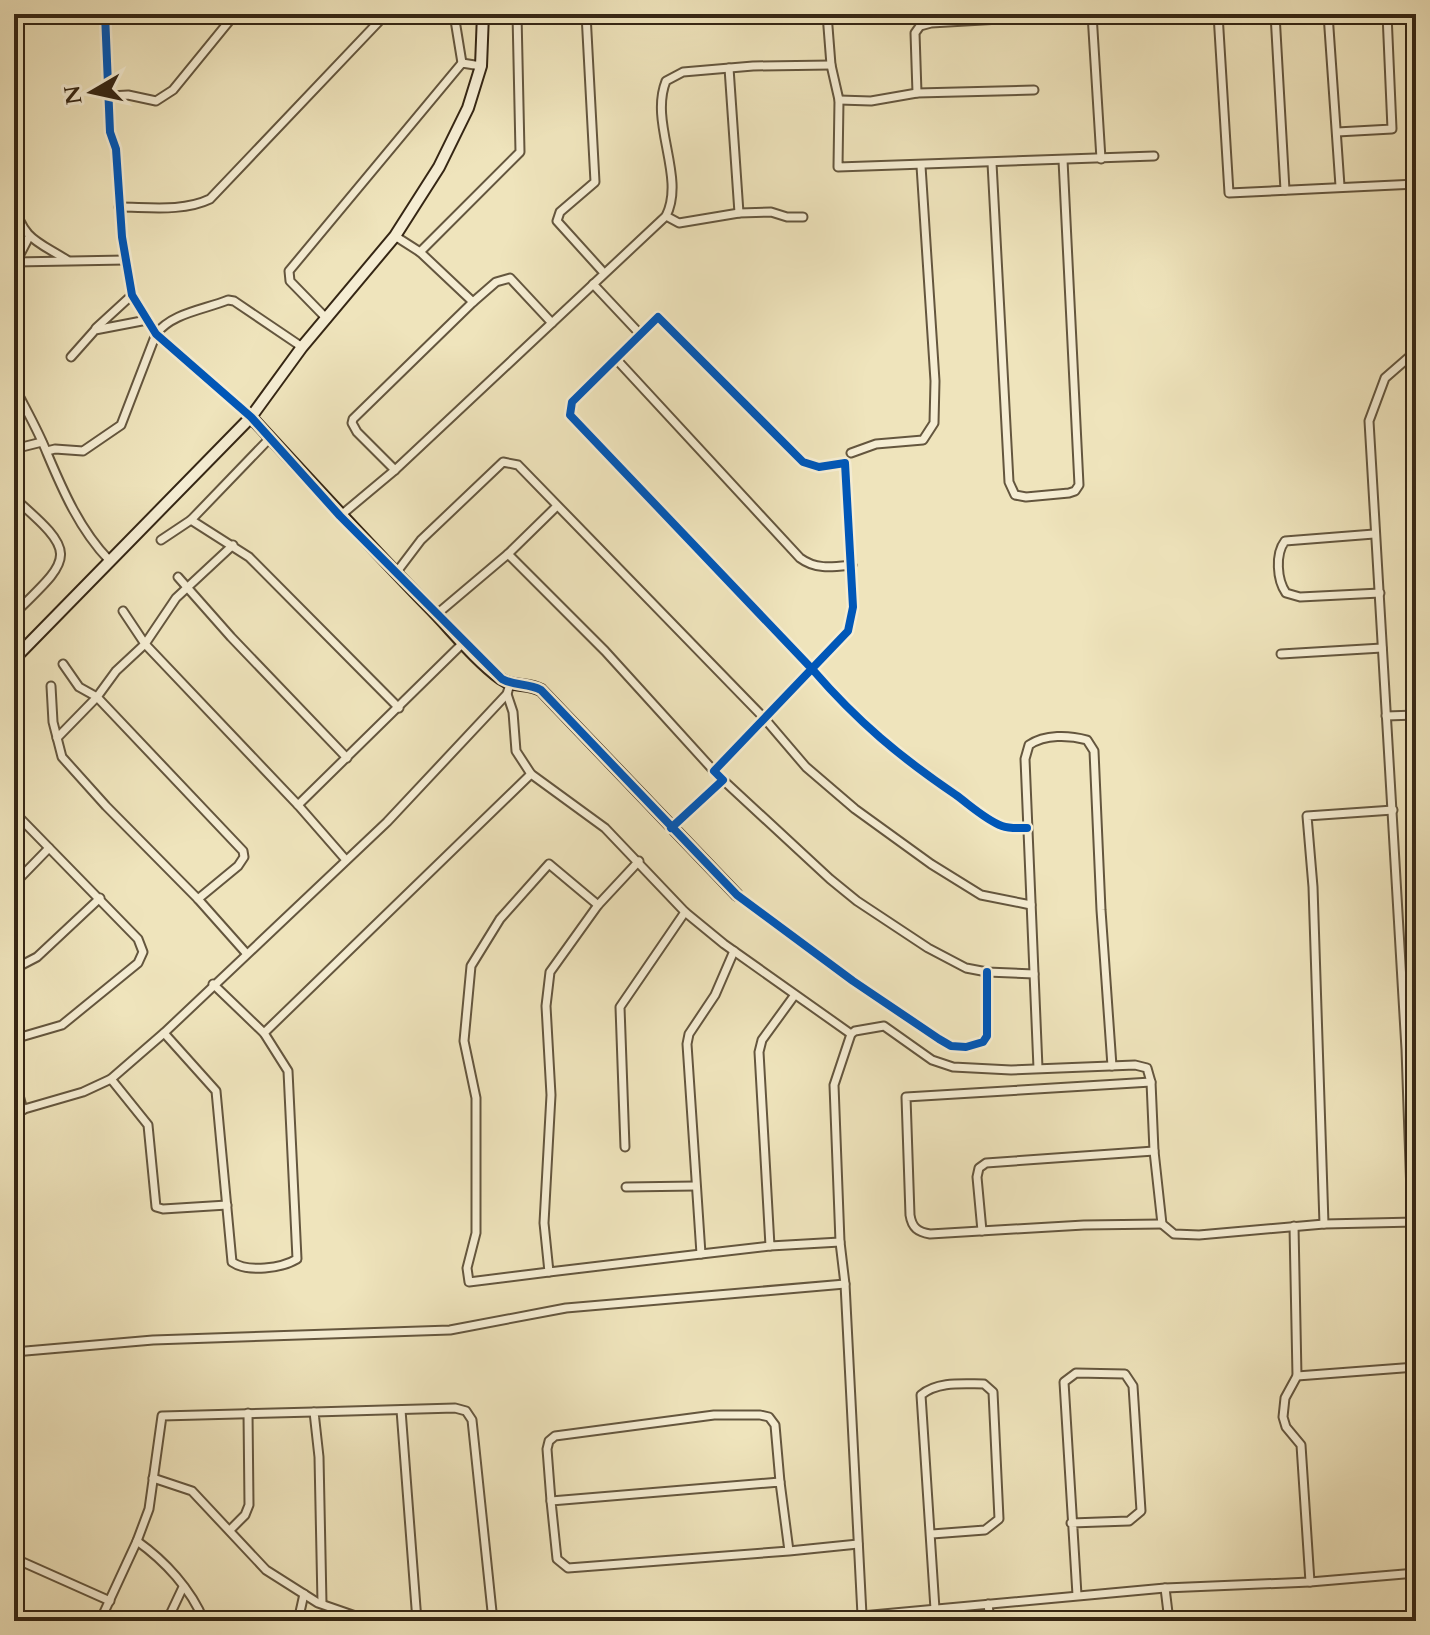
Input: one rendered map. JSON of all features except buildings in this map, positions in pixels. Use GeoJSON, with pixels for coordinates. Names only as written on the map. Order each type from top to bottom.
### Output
{"type":"FeatureCollection","features":[{"type":"Feature","properties":{"kind":"street"},"geometry":{"type":"LineString","coordinates":[[105,14],[110,132],[120,178],[119,207],[132,295],[156,334],[251,417],[340,516],[502,679],[509,689],[516,751],[531,774],[605,828],[685,912],[794,996],[851,1034],[884,1026],[932,1060],[946,1066],[1038,1068],[1135,1065],[1147,1068],[1151,1082],[1162,1224],[1170,1233],[1184,1235],[1324,1224],[1414,1222],[1412,1122],[1369,421],[1385,378],[1416,351]]}},
{"type":"Feature","properties":{"kind":"street"},"geometry":{"type":"LineString","coordinates":[[110,96],[128,95],[156,101],[165,96],[235,14]]}},
{"type":"Feature","properties":{"kind":"street"},"geometry":{"type":"LineString","coordinates":[[119,207],[198,205],[210,199],[386,14]]}},
{"type":"Feature","properties":{"kind":"street"},"geometry":{"type":"LineString","coordinates":[[327,319],[290,281],[289,271],[462,63],[454,14]]}},
{"type":"Feature","properties":{"kind":"street"},"geometry":{"type":"LineString","coordinates":[[14,659],[251,417],[302,347],[395,236],[439,167],[468,108],[481,66],[483,14]]}},
{"type":"Feature","properties":{"kind":"street"},"geometry":{"type":"LineString","coordinates":[[420,252],[520,152],[517,14]]}},
{"type":"Feature","properties":{"kind":"street"},"geometry":{"type":"LineString","coordinates":[[586,14],[595,182],[560,212],[557,221],[604,273]]}},
{"type":"Feature","properties":{"kind":"street"},"geometry":{"type":"LineString","coordinates":[[827,14],[831,65],[839,100],[838,167],[1154,156]]}},
{"type":"Feature","properties":{"kind":"street"},"geometry":{"type":"LineString","coordinates":[[917,93],[915,33],[920,26],[1085,14]]}},
{"type":"Feature","properties":{"kind":"street"},"geometry":{"type":"LineString","coordinates":[[1092,14],[1101,159]]}},
{"type":"Feature","properties":{"kind":"street"},"geometry":{"type":"LineString","coordinates":[[1218,14],[1229,193],[1416,184]]}},
{"type":"Feature","properties":{"kind":"street"},"geometry":{"type":"LineString","coordinates":[[1275,14],[1285,190]]}},
{"type":"Feature","properties":{"kind":"street"},"geometry":{"type":"LineString","coordinates":[[1328,14],[1340,186]]}},
{"type":"Feature","properties":{"kind":"street"},"geometry":{"type":"LineString","coordinates":[[1337,132],[1392,129],[1387,14]]}},
{"type":"Feature","properties":{"kind":"street"},"geometry":{"type":"LineString","coordinates":[[462,63],[481,66]]}},
{"type":"Feature","properties":{"kind":"street"},"geometry":{"type":"LineString","coordinates":[[340,516],[395,470],[666,216],[672,188],[664,137],[666,81],[683,72],[831,65]]}},
{"type":"Feature","properties":{"kind":"street"},"geometry":{"type":"LineString","coordinates":[[729,68],[739,213]]}},
{"type":"Feature","properties":{"kind":"street"},"geometry":{"type":"LineString","coordinates":[[839,100],[871,101],[917,93],[1034,90]]}},
{"type":"Feature","properties":{"kind":"street"},"geometry":{"type":"LineString","coordinates":[[992,163],[1009,482],[1015,495],[1026,497],[1069,493],[1079,485],[1063,160]]}},
{"type":"Feature","properties":{"kind":"street"},"geometry":{"type":"LineString","coordinates":[[851,453],[876,444],[923,440],[934,423],[935,381],[921,166]]}},
{"type":"Feature","properties":{"kind":"street"},"geometry":{"type":"LineString","coordinates":[[14,203],[19,225],[29,237],[69,261]]}},
{"type":"Feature","properties":{"kind":"street"},"geometry":{"type":"LineString","coordinates":[[666,216],[679,223],[739,213],[771,212],[787,217],[803,217]]}},
{"type":"Feature","properties":{"kind":"street"},"geometry":{"type":"LineString","coordinates":[[395,236],[420,252],[473,302]]}},
{"type":"Feature","properties":{"kind":"street"},"geometry":{"type":"LineString","coordinates":[[15,262],[29,237]]}},
{"type":"Feature","properties":{"kind":"street"},"geometry":{"type":"LineString","coordinates":[[15,262],[126,260]]}},
{"type":"Feature","properties":{"kind":"street"},"geometry":{"type":"LineString","coordinates":[[395,470],[357,432],[353,419],[473,302],[500,279],[510,278],[552,323]]}},
{"type":"Feature","properties":{"kind":"street"},"geometry":{"type":"LineString","coordinates":[[593,284],[640,334]]}},
{"type":"Feature","properties":{"kind":"street"},"geometry":{"type":"LineString","coordinates":[[71,357],[132,295]]}},
{"type":"Feature","properties":{"kind":"street"},"geometry":{"type":"LineString","coordinates":[[47,451],[83,451],[121,425],[156,334],[165,322],[228,300],[234,301],[302,347]]}},
{"type":"Feature","properties":{"kind":"street"},"geometry":{"type":"LineString","coordinates":[[714,771],[813,670],[848,631],[853,607],[845,463],[819,467],[803,462],[658,317],[572,402],[570,415],[813,670],[871,732],[912,765],[1001,826],[1027,828]]}},
{"type":"Feature","properties":{"kind":"street"},"geometry":{"type":"LineString","coordinates":[[95,330],[147,320]]}},
{"type":"Feature","properties":{"kind":"street"},"geometry":{"type":"LineString","coordinates":[[617,360],[800,558],[825,568],[852,565]]}},
{"type":"Feature","properties":{"kind":"street"},"geometry":{"type":"LineString","coordinates":[[14,386],[69,503],[109,560]]}},
{"type":"Feature","properties":{"kind":"street"},"geometry":{"type":"LineString","coordinates":[[161,540],[191,520],[270,438]]}},
{"type":"Feature","properties":{"kind":"street"},"geometry":{"type":"LineString","coordinates":[[14,449],[42,442]]}},
{"type":"Feature","properties":{"kind":"street"},"geometry":{"type":"LineString","coordinates":[[396,573],[421,540],[503,462],[518,465],[765,719],[806,767],[855,809],[931,864],[981,895],[1031,905]]}},
{"type":"Feature","properties":{"kind":"street"},"geometry":{"type":"LineString","coordinates":[[14,498],[56,538],[61,561],[57,572],[14,614]]}},
{"type":"Feature","properties":{"kind":"street"},"geometry":{"type":"LineString","coordinates":[[437,614],[508,554],[557,506]]}},
{"type":"Feature","properties":{"kind":"street"},"geometry":{"type":"LineString","coordinates":[[191,520],[249,557],[399,708]]}},
{"type":"Feature","properties":{"kind":"street"},"geometry":{"type":"LineString","coordinates":[[1374,534],[1285,541],[1279,555],[1281,584],[1286,593],[1300,597],[1380,593]]}},
{"type":"Feature","properties":{"kind":"street"},"geometry":{"type":"LineString","coordinates":[[57,738],[97,697],[116,671],[145,644],[176,598],[233,545]]}},
{"type":"Feature","properties":{"kind":"street"},"geometry":{"type":"LineString","coordinates":[[508,554],[605,651],[723,780],[857,901],[959,965],[987,972],[1034,974]]}},
{"type":"Feature","properties":{"kind":"street"},"geometry":{"type":"LineString","coordinates":[[178,577],[347,758]]}},
{"type":"Feature","properties":{"kind":"street"},"geometry":{"type":"LineString","coordinates":[[123,611],[145,644],[346,860]]}},
{"type":"Feature","properties":{"kind":"street"},"geometry":{"type":"LineString","coordinates":[[298,805],[463,643]]}},
{"type":"Feature","properties":{"kind":"street"},"geometry":{"type":"LineString","coordinates":[[1281,654],[1382,648]]}},
{"type":"Feature","properties":{"kind":"street"},"geometry":{"type":"LineString","coordinates":[[63,664],[79,687],[97,697],[243,851],[244,857],[238,866],[198,899]]}},
{"type":"Feature","properties":{"kind":"street"},"geometry":{"type":"LineString","coordinates":[[14,1112],[92,1089],[111,1079],[164,1033],[387,822],[509,689],[525,683],[541,690],[737,895],[853,981],[951,1046],[974,1047],[987,1036],[987,972]]}},
{"type":"Feature","properties":{"kind":"street"},"geometry":{"type":"LineString","coordinates":[[51,686],[62,757],[246,953]]}},
{"type":"Feature","properties":{"kind":"street"},"geometry":{"type":"LineString","coordinates":[[1386,716],[1416,715]]}},
{"type":"Feature","properties":{"kind":"street"},"geometry":{"type":"LineString","coordinates":[[1038,1068],[1025,759],[1029,745],[1056,737],[1087,740],[1094,751],[1101,924],[1112,1066]]}},
{"type":"Feature","properties":{"kind":"street"},"geometry":{"type":"LineString","coordinates":[[264,1033],[531,774]]}},
{"type":"Feature","properties":{"kind":"street"},"geometry":{"type":"LineString","coordinates":[[671,828],[723,780]]}},
{"type":"Feature","properties":{"kind":"street"},"geometry":{"type":"LineString","coordinates":[[1324,1224],[1313,887],[1307,816],[1393,810]]}},
{"type":"Feature","properties":{"kind":"street"},"geometry":{"type":"LineString","coordinates":[[14,812],[100,898],[142,945],[143,952],[138,963],[62,1025],[14,1039]]}},
{"type":"Feature","properties":{"kind":"street"},"geometry":{"type":"LineString","coordinates":[[14,884],[49,848]]}},
{"type":"Feature","properties":{"kind":"street"},"geometry":{"type":"LineString","coordinates":[[549,1272],[544,1223],[551,1095],[546,1006],[550,972],[598,905],[639,861]]}},
{"type":"Feature","properties":{"kind":"street"},"geometry":{"type":"LineString","coordinates":[[598,905],[549,864],[500,919],[471,966],[464,1041],[476,1098],[476,1233],[467,1268],[469,1282],[770,1246],[840,1242]]}},
{"type":"Feature","properties":{"kind":"street"},"geometry":{"type":"LineString","coordinates":[[14,969],[37,957],[100,898]]}},
{"type":"Feature","properties":{"kind":"street"},"geometry":{"type":"LineString","coordinates":[[625,1147],[620,1007],[685,912]]}},
{"type":"Feature","properties":{"kind":"street"},"geometry":{"type":"LineString","coordinates":[[701,1254],[687,1044],[689,1034],[715,995],[734,951]]}},
{"type":"Feature","properties":{"kind":"street"},"geometry":{"type":"LineString","coordinates":[[164,1033],[216,1091],[232,1262],[241,1267],[287,1265],[297,1259],[288,1071],[264,1033],[213,984]]}},
{"type":"Feature","properties":{"kind":"street"},"geometry":{"type":"LineString","coordinates":[[770,1246],[759,1052],[762,1040],[794,996]]}},
{"type":"Feature","properties":{"kind":"street"},"geometry":{"type":"LineString","coordinates":[[851,1034],[834,1085],[862,1615]]}},
{"type":"Feature","properties":{"kind":"street"},"geometry":{"type":"LineString","coordinates":[[1406,1049],[1416,1049]]}},
{"type":"Feature","properties":{"kind":"street"},"geometry":{"type":"LineString","coordinates":[[14,1077],[23,1110]]}},
{"type":"Feature","properties":{"kind":"street"},"geometry":{"type":"LineString","coordinates":[[111,1079],[147,1122],[156,1207],[227,1205]]}},
{"type":"Feature","properties":{"kind":"street"},"geometry":{"type":"LineString","coordinates":[[1151,1082],[906,1097],[910,1215],[914,1228],[920,1233],[930,1234],[1162,1224]]}},
{"type":"Feature","properties":{"kind":"street"},"geometry":{"type":"LineString","coordinates":[[982,1231],[977,1177],[979,1168],[986,1163],[1154,1151]]}},
{"type":"Feature","properties":{"kind":"street"},"geometry":{"type":"LineString","coordinates":[[626,1187],[695,1186]]}},
{"type":"Feature","properties":{"kind":"street"},"geometry":{"type":"LineString","coordinates":[[1294,1226],[1297,1376],[1285,1398],[1283,1417],[1286,1427],[1301,1445],[1310,1582]]}},
{"type":"Feature","properties":{"kind":"street"},"geometry":{"type":"LineString","coordinates":[[14,1352],[153,1340],[450,1330],[566,1308],[845,1284]]}},
{"type":"Feature","properties":{"kind":"street"},"geometry":{"type":"LineString","coordinates":[[1297,1376],[1416,1367]]}},
{"type":"Feature","properties":{"kind":"street"},"geometry":{"type":"LineString","coordinates":[[1071,1523],[1129,1521],[1141,1511],[1133,1386],[1125,1374],[1076,1373],[1064,1382],[1071,1523],[1077,1595]]}},
{"type":"Feature","properties":{"kind":"street"},"geometry":{"type":"LineString","coordinates":[[932,1534],[985,1530],[999,1519],[993,1392],[984,1384],[950,1384],[929,1388],[921,1395],[935,1609]]}},
{"type":"Feature","properties":{"kind":"street"},"geometry":{"type":"LineString","coordinates":[[100,1621],[149,1509],[162,1416],[455,1408],[466,1411],[472,1420],[493,1621]]}},
{"type":"Feature","properties":{"kind":"street"},"geometry":{"type":"LineString","coordinates":[[401,1410],[417,1621]]}},
{"type":"Feature","properties":{"kind":"street"},"geometry":{"type":"LineString","coordinates":[[314,1412],[319,1457],[322,1603]]}},
{"type":"Feature","properties":{"kind":"street"},"geometry":{"type":"LineString","coordinates":[[230,1530],[245,1515],[249,1505],[248,1413]]}},
{"type":"Feature","properties":{"kind":"street"},"geometry":{"type":"LineString","coordinates":[[789,1551],[772,1420],[760,1415],[714,1415],[555,1436],[549,1441],[547,1449],[557,1559],[568,1568],[789,1551],[858,1544]]}},
{"type":"Feature","properties":{"kind":"street"},"geometry":{"type":"LineString","coordinates":[[153,1478],[192,1491],[266,1570],[322,1603],[370,1621]]}},
{"type":"Feature","properties":{"kind":"street"},"geometry":{"type":"LineString","coordinates":[[551,1501],[780,1482]]}},
{"type":"Feature","properties":{"kind":"street"},"geometry":{"type":"LineString","coordinates":[[14,1535],[18,1560],[110,1601]]}},
{"type":"Feature","properties":{"kind":"street"},"geometry":{"type":"LineString","coordinates":[[137,1541],[159,1557],[199,1608],[204,1621]]}},
{"type":"Feature","properties":{"kind":"street"},"geometry":{"type":"LineString","coordinates":[[807,1621],[1165,1588],[1310,1582],[1416,1573]]}},
{"type":"Feature","properties":{"kind":"street"},"geometry":{"type":"LineString","coordinates":[[167,1621],[183,1587]]}},
{"type":"Feature","properties":{"kind":"street"},"geometry":{"type":"LineString","coordinates":[[1165,1588],[1169,1621]]}},
{"type":"Feature","properties":{"kind":"street"},"geometry":{"type":"LineString","coordinates":[[298,1621],[304,1594]]}},
{"type":"Feature","properties":{"kind":"street"},"geometry":{"type":"LineString","coordinates":[[988,1604],[990,1621]]}},
{"type":"Feature","properties":{"kind":"cycle path"},"geometry":{"type":"LineString","coordinates":[[105,14],[110,132],[116,149],[122,237],[132,295],[156,334],[251,417],[340,516],[502,679],[541,690],[737,895],[853,981],[951,1046],[966,1047],[983,1042],[987,1036],[987,972]]}},
{"type":"Feature","properties":{"kind":"cycle path"},"geometry":{"type":"LineString","coordinates":[[671,828],[723,780],[714,771],[848,631],[853,607],[845,463],[819,467],[803,462],[658,317],[572,402],[570,415],[813,670],[830,689],[880,738],[984,816],[1005,827],[1027,828]]}}]}
